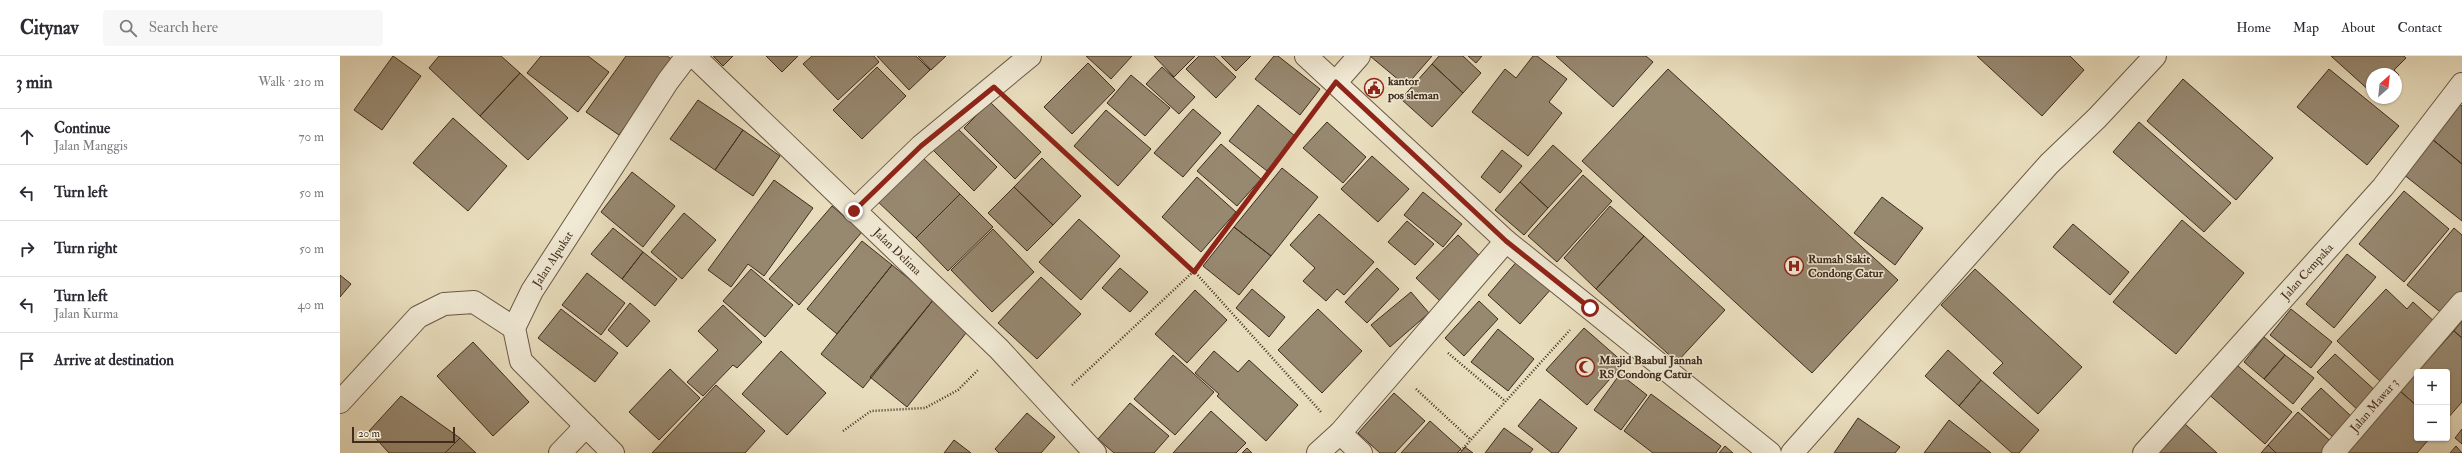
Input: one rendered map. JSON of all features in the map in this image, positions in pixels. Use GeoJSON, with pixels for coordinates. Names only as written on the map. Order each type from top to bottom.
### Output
{"type":"FeatureCollection","features":[{"type":"Feature","properties":{"kind":"street","name":"Jalan Alpukat"},"geometry":{"type":"LineString","coordinates":[[514,328],[532,291],[668,81],[688,56]]}},
{"type":"Feature","properties":{"kind":"street","name":"Jalan Delima"},"geometry":{"type":"LineString","coordinates":[[694,56],[999,349],[1095,453]]}},
{"type":"Feature","properties":{"kind":"street"},"geometry":{"type":"LineString","coordinates":[[854,211],[921,146],[1030,56]]}},
{"type":"Feature","properties":{"kind":"street"},"geometry":{"type":"LineString","coordinates":[[1306,56],[1336,82],[1506,241],[1770,453]]}},
{"type":"Feature","properties":{"kind":"street"},"geometry":{"type":"LineString","coordinates":[[1336,82],[1359,56]]}},
{"type":"Feature","properties":{"kind":"street"},"geometry":{"type":"LineString","coordinates":[[1792,453],[2049,164],[2097,118],[2155,56]]}},
{"type":"Feature","properties":{"kind":"street","name":"Jalan Cempaka"},"geometry":{"type":"LineString","coordinates":[[2144,453],[2384,187],[2462,85]]}},
{"type":"Feature","properties":{"kind":"street"},"geometry":{"type":"LineString","coordinates":[[1318,453],[1340,433],[1394,368],[1506,241]]}},
{"type":"Feature","properties":{"kind":"street"},"geometry":{"type":"LineString","coordinates":[[340,402],[418,317],[444,304],[474,302],[514,328],[521,361],[613,453]]}},
{"type":"Feature","properties":{"kind":"street","name":"Jalan Mawar 3"},"geometry":{"type":"LineString","coordinates":[[2333,453],[2462,303]]}},
{"type":"Feature","properties":{"kind":"street"},"geometry":{"type":"LineString","coordinates":[[560,453],[586,426]]}},
{"type":"Feature","properties":{"kind":"street"},"geometry":{"type":"LineString","coordinates":[[1340,433],[1361,453]]}},
{"type":"Feature","properties":{"kind":"path"},"geometry":{"type":"LineString","coordinates":[[1050,404],[1194,272],[1336,82]]}},
{"type":"Feature","properties":{"kind":"path"},"geometry":{"type":"LineString","coordinates":[[994,87],[1194,272],[1340,433]]}},
{"type":"Feature","properties":{"kind":"path"},"geometry":{"type":"LineString","coordinates":[[1459,453],[1590,308]]}},
{"type":"Feature","properties":{"kind":"path"},"geometry":{"type":"LineString","coordinates":[[1425,334],[1505,401]]}},
{"type":"Feature","properties":{"kind":"path"},"geometry":{"type":"LineString","coordinates":[[843,431],[871,411],[925,408],[958,390],[999,349]]}},
{"type":"Feature","properties":{"kind":"path"},"geometry":{"type":"LineString","coordinates":[[1394,368],[1471,440]]}},
{"type":"Feature","properties":{"kind":"building"},"geometry":{"type":"Polygon","coordinates":[[[393,56],[421,76],[382,130],[354,110],[393,56]]]}},
{"type":"Feature","properties":{"kind":"building"},"geometry":{"type":"Polygon","coordinates":[[[439,56],[501,56],[520,73],[480,116],[429,68],[439,56]]]}},
{"type":"Feature","properties":{"kind":"building"},"geometry":{"type":"Polygon","coordinates":[[[541,56],[588,56],[609,72],[578,112],[527,73],[541,56]]]}},
{"type":"Feature","properties":{"kind":"building"},"geometry":{"type":"Polygon","coordinates":[[[626,56],[667,56],[673,60],[619,135],[586,112],[626,56]]]}},
{"type":"Feature","properties":{"kind":"building"},"geometry":{"type":"Polygon","coordinates":[[[713,56],[733,56],[723,66],[713,56]]]}},
{"type":"Feature","properties":{"kind":"building"},"geometry":{"type":"Polygon","coordinates":[[[766,56],[798,56],[782,72],[766,56]]]}},
{"type":"Feature","properties":{"kind":"building"},"geometry":{"type":"Polygon","coordinates":[[[812,56],[874,56],[879,62],[838,100],[803,64],[812,56]]]}},
{"type":"Feature","properties":{"kind":"building"},"geometry":{"type":"Polygon","coordinates":[[[877,56],[916,56],[930,70],[909,90],[877,56]]]}},
{"type":"Feature","properties":{"kind":"building"},"geometry":{"type":"Polygon","coordinates":[[[918,56],[946,56],[931,70],[918,56]]]}},
{"type":"Feature","properties":{"kind":"building"},"geometry":{"type":"Polygon","coordinates":[[[1086,56],[1132,56],[1111,79],[1086,56]]]}},
{"type":"Feature","properties":{"kind":"building"},"geometry":{"type":"Polygon","coordinates":[[[1154,56],[1195,56],[1174,77],[1154,56]]]}},
{"type":"Feature","properties":{"kind":"building"},"geometry":{"type":"Polygon","coordinates":[[[1199,56],[1214,56],[1236,77],[1216,98],[1186,69],[1199,56]]]}},
{"type":"Feature","properties":{"kind":"building"},"geometry":{"type":"Polygon","coordinates":[[[1221,56],[1251,56],[1236,71],[1221,56]]]}},
{"type":"Feature","properties":{"kind":"building"},"geometry":{"type":"Polygon","coordinates":[[[1274,56],[1278,56],[1320,89],[1300,115],[1255,79],[1274,56]]]}},
{"type":"Feature","properties":{"kind":"building"},"geometry":{"type":"Polygon","coordinates":[[[1370,56],[1432,56],[1406,86],[1370,56]]]}},
{"type":"Feature","properties":{"kind":"building"},"geometry":{"type":"Polygon","coordinates":[[[1439,56],[1463,56],[1481,73],[1463,93],[1432,64],[1439,56]]]}},
{"type":"Feature","properties":{"kind":"building"},"geometry":{"type":"Polygon","coordinates":[[[1468,56],[1482,56],[1476,63],[1468,56]]]}},
{"type":"Feature","properties":{"kind":"building"},"geometry":{"type":"Polygon","coordinates":[[[1533,56],[1537,56],[1567,79],[1549,102],[1562,113],[1528,156],[1472,112],[1505,69],[1516,78],[1533,56]]]}},
{"type":"Feature","properties":{"kind":"building"},"geometry":{"type":"Polygon","coordinates":[[[1556,56],[1646,56],[1653,62],[1613,107],[1556,56]]]}},
{"type":"Feature","properties":{"kind":"building"},"geometry":{"type":"Polygon","coordinates":[[[1977,56],[2070,56],[2084,70],[2042,116],[1977,56]]]}},
{"type":"Feature","properties":{"kind":"building"},"geometry":{"type":"Polygon","coordinates":[[[2331,56],[2404,56],[2406,58],[2396,68],[2366,68],[2366,88],[2331,56]]]}},
{"type":"Feature","properties":{"kind":"building"},"geometry":{"type":"Polygon","coordinates":[[[1088,63],[1115,90],[1072,134],[1044,107],[1088,63]]]}},
{"type":"Feature","properties":{"kind":"building"},"geometry":{"type":"Polygon","coordinates":[[[1432,64],[1463,93],[1432,127],[1401,99],[1432,64]]]}},
{"type":"Feature","properties":{"kind":"building"},"geometry":{"type":"Polygon","coordinates":[[[877,67],[906,96],[862,139],[833,110],[877,67]]]}},
{"type":"Feature","properties":{"kind":"building"},"geometry":{"type":"Polygon","coordinates":[[[1162,67],[1195,97],[1179,114],[1146,84],[1162,67]]]}},
{"type":"Feature","properties":{"kind":"building","name":"Rumah Sakit Condong Catur"},"geometry":{"type":"Polygon","coordinates":[[[1668,69],[1898,280],[1812,373],[1582,161],[1668,69]]]}},
{"type":"Feature","properties":{"kind":"building"},"geometry":{"type":"Polygon","coordinates":[[[2329,69],[2366,99],[2366,104],[2372,104],[2399,126],[2367,165],[2297,107],[2329,69]]]}},
{"type":"Feature","properties":{"kind":"building"},"geometry":{"type":"Polygon","coordinates":[[[520,73],[568,118],[528,160],[480,116],[520,73]]]}},
{"type":"Feature","properties":{"kind":"building"},"geometry":{"type":"Polygon","coordinates":[[[1131,75],[1170,108],[1145,136],[1107,103],[1131,75]]]}},
{"type":"Feature","properties":{"kind":"building"},"geometry":{"type":"Polygon","coordinates":[[[2183,79],[2273,158],[2236,200],[2147,121],[2183,79]]]}},
{"type":"Feature","properties":{"kind":"building"},"geometry":{"type":"Polygon","coordinates":[[[698,100],[743,130],[715,170],[670,139],[698,100]]]}},
{"type":"Feature","properties":{"kind":"building"},"geometry":{"type":"Polygon","coordinates":[[[990,102],[1041,152],[1015,179],[964,128],[990,102]]]}},
{"type":"Feature","properties":{"kind":"building"},"geometry":{"type":"Polygon","coordinates":[[[2460,104],[2462,106],[2462,164],[2432,139],[2460,104]]]}},
{"type":"Feature","properties":{"kind":"building"},"geometry":{"type":"Polygon","coordinates":[[[1258,105],[1295,136],[1267,171],[1229,141],[1258,105]]]}},
{"type":"Feature","properties":{"kind":"building"},"geometry":{"type":"Polygon","coordinates":[[[1193,109],[1221,133],[1183,177],[1154,153],[1193,109]]]}},
{"type":"Feature","properties":{"kind":"building"},"geometry":{"type":"Polygon","coordinates":[[[1106,110],[1151,149],[1118,186],[1074,146],[1106,110]]]}},
{"type":"Feature","properties":{"kind":"building"},"geometry":{"type":"Polygon","coordinates":[[[453,118],[507,166],[468,211],[413,163],[453,118]]]}},
{"type":"Feature","properties":{"kind":"building"},"geometry":{"type":"Polygon","coordinates":[[[1327,122],[1366,157],[1343,183],[1303,148],[1327,122]]]}},
{"type":"Feature","properties":{"kind":"building"},"geometry":{"type":"Polygon","coordinates":[[[2139,122],[2231,203],[2204,232],[2113,152],[2139,122]]]}},
{"type":"Feature","properties":{"kind":"building"},"geometry":{"type":"Polygon","coordinates":[[[953,124],[997,167],[974,191],[930,147],[953,124]]]}},
{"type":"Feature","properties":{"kind":"building"},"geometry":{"type":"Polygon","coordinates":[[[743,130],[780,156],[753,196],[715,170],[743,130]]]}},
{"type":"Feature","properties":{"kind":"building"},"geometry":{"type":"Polygon","coordinates":[[[2432,139],[2462,164],[2462,221],[2403,174],[2432,139]]]}},
{"type":"Feature","properties":{"kind":"building"},"geometry":{"type":"Polygon","coordinates":[[[1221,144],[1261,179],[1237,206],[1197,171],[1221,144]]]}},
{"type":"Feature","properties":{"kind":"building"},"geometry":{"type":"Polygon","coordinates":[[[1553,145],[1582,171],[1548,208],[1520,182],[1553,145]]]}},
{"type":"Feature","properties":{"kind":"building"},"geometry":{"type":"Polygon","coordinates":[[[1502,150],[1522,166],[1500,193],[1481,177],[1502,150]]]}},
{"type":"Feature","properties":{"kind":"building"},"geometry":{"type":"Polygon","coordinates":[[[917,152],[960,194],[916,238],[873,197],[917,152]]]}},
{"type":"Feature","properties":{"kind":"building"},"geometry":{"type":"Polygon","coordinates":[[[1372,156],[1409,189],[1378,222],[1341,189],[1372,156]]]}},
{"type":"Feature","properties":{"kind":"building"},"geometry":{"type":"Polygon","coordinates":[[[1042,158],[1081,196],[1053,225],[1014,187],[1042,158]]]}},
{"type":"Feature","properties":{"kind":"building"},"geometry":{"type":"Polygon","coordinates":[[[1282,168],[1318,197],[1271,256],[1234,227],[1282,168]]]}},
{"type":"Feature","properties":{"kind":"building"},"geometry":{"type":"Polygon","coordinates":[[[632,172],[675,206],[643,247],[601,212],[632,172]]]}},
{"type":"Feature","properties":{"kind":"building"},"geometry":{"type":"Polygon","coordinates":[[[1583,175],[1612,201],[1557,262],[1528,236],[1583,175]]]}},
{"type":"Feature","properties":{"kind":"building"},"geometry":{"type":"Polygon","coordinates":[[[1197,177],[1236,212],[1201,252],[1162,217],[1197,177]]]}},
{"type":"Feature","properties":{"kind":"building"},"geometry":{"type":"Polygon","coordinates":[[[774,180],[813,208],[764,276],[748,264],[731,287],[708,270],[774,180]]]}},
{"type":"Feature","properties":{"kind":"building"},"geometry":{"type":"Polygon","coordinates":[[[1520,182],[1548,208],[1524,235],[1495,210],[1520,182]]]}},
{"type":"Feature","properties":{"kind":"building"},"geometry":{"type":"Polygon","coordinates":[[[1014,187],[1053,225],[1027,251],[988,213],[1014,187]]]}},
{"type":"Feature","properties":{"kind":"building"},"geometry":{"type":"Polygon","coordinates":[[[2404,191],[2449,229],[2404,282],[2359,244],[2404,191]]]}},
{"type":"Feature","properties":{"kind":"building"},"geometry":{"type":"Polygon","coordinates":[[[1423,192],[1462,224],[1443,247],[1404,215],[1423,192]]]}},
{"type":"Feature","properties":{"kind":"building"},"geometry":{"type":"Polygon","coordinates":[[[960,194],[993,227],[948,271],[916,238],[960,194]]]}},
{"type":"Feature","properties":{"kind":"building"},"geometry":{"type":"Polygon","coordinates":[[[1882,197],[1923,228],[1895,265],[1854,233],[1882,197]]]}},
{"type":"Feature","properties":{"kind":"building"},"geometry":{"type":"Polygon","coordinates":[[[832,206],[862,232],[799,305],[769,279],[832,206]]]}},
{"type":"Feature","properties":{"kind":"building"},"geometry":{"type":"Polygon","coordinates":[[[1610,206],[1644,236],[1596,289],[1564,258],[1610,206]]]}},
{"type":"Feature","properties":{"kind":"building"},"geometry":{"type":"Polygon","coordinates":[[[684,213],[716,240],[682,279],[651,252],[684,213]]]}},
{"type":"Feature","properties":{"kind":"building"},"geometry":{"type":"Polygon","coordinates":[[[1319,214],[1374,262],[1344,295],[1337,289],[1326,301],[1303,281],[1315,268],[1290,245],[1319,214]]]}},
{"type":"Feature","properties":{"kind":"building"},"geometry":{"type":"Polygon","coordinates":[[[1079,219],[1120,256],[1081,300],[1039,262],[1079,219]]]}},
{"type":"Feature","properties":{"kind":"building"},"geometry":{"type":"Polygon","coordinates":[[[2182,220],[2244,273],[2176,354],[2113,302],[2182,220]]]}},
{"type":"Feature","properties":{"kind":"building"},"geometry":{"type":"Polygon","coordinates":[[[1407,221],[1434,244],[1415,265],[1388,242],[1407,221]]]}},
{"type":"Feature","properties":{"kind":"building"},"geometry":{"type":"Polygon","coordinates":[[[2073,224],[2129,272],[2110,295],[2053,247],[2073,224]]]}},
{"type":"Feature","properties":{"kind":"building"},"geometry":{"type":"Polygon","coordinates":[[[1234,227],[1271,256],[1239,295],[1203,266],[1234,227]]]}},
{"type":"Feature","properties":{"kind":"building"},"geometry":{"type":"Polygon","coordinates":[[[613,228],[643,252],[622,279],[591,254],[613,228]]]}},
{"type":"Feature","properties":{"kind":"building"},"geometry":{"type":"Polygon","coordinates":[[[2454,228],[2462,235],[2462,293],[2444,315],[2407,285],[2454,228]]]}},
{"type":"Feature","properties":{"kind":"building"},"geometry":{"type":"Polygon","coordinates":[[[993,229],[1034,272],[992,312],[951,270],[993,229]]]}},
{"type":"Feature","properties":{"kind":"building"},"geometry":{"type":"Polygon","coordinates":[[[1458,235],[1483,259],[1441,302],[1416,278],[1458,235]]]}},
{"type":"Feature","properties":{"kind":"building"},"geometry":{"type":"Polygon","coordinates":[[[1644,236],[1725,310],[1677,362],[1596,289],[1644,236]]]}},
{"type":"Feature","properties":{"kind":"building"},"geometry":{"type":"Polygon","coordinates":[[[862,241],[892,265],[837,334],[807,309],[862,241]]]}},
{"type":"Feature","properties":{"kind":"building"},"geometry":{"type":"Polygon","coordinates":[[[643,252],[677,279],[655,306],[622,279],[643,252]]]}},
{"type":"Feature","properties":{"kind":"building"},"geometry":{"type":"Polygon","coordinates":[[[2347,254],[2376,277],[2334,328],[2306,304],[2347,254]]]}},
{"type":"Feature","properties":{"kind":"building"},"geometry":{"type":"Polygon","coordinates":[[[1519,259],[1552,288],[1520,324],[1488,295],[1519,259]]]}},
{"type":"Feature","properties":{"kind":"building"},"geometry":{"type":"Polygon","coordinates":[[[892,265],[934,299],[863,388],[821,354],[892,265]]]}},
{"type":"Feature","properties":{"kind":"building"},"geometry":{"type":"Polygon","coordinates":[[[1120,268],[1148,292],[1130,312],[1102,288],[1120,268]]]}},
{"type":"Feature","properties":{"kind":"building"},"geometry":{"type":"Polygon","coordinates":[[[1377,268],[1399,289],[1367,323],[1345,302],[1377,268]]]}},
{"type":"Feature","properties":{"kind":"building"},"geometry":{"type":"Polygon","coordinates":[[[751,269],[793,305],[765,337],[723,301],[751,269]]]}},
{"type":"Feature","properties":{"kind":"building"},"geometry":{"type":"Polygon","coordinates":[[[1975,269],[2082,367],[2038,414],[1993,373],[2003,363],[1941,305],[1975,269]]]}},
{"type":"Feature","properties":{"kind":"building"},"geometry":{"type":"Polygon","coordinates":[[[587,273],[625,303],[601,335],[562,305],[587,273]]]}},
{"type":"Feature","properties":{"kind":"building"},"geometry":{"type":"Polygon","coordinates":[[[340,275],[351,284],[340,297],[340,275]]]}},
{"type":"Feature","properties":{"kind":"building"},"geometry":{"type":"Polygon","coordinates":[[[1041,277],[1081,314],[1037,359],[998,323],[1041,277]]]}},
{"type":"Feature","properties":{"kind":"building"},"geometry":{"type":"Polygon","coordinates":[[[1252,289],[1285,317],[1269,337],[1236,308],[1252,289]]]}},
{"type":"Feature","properties":{"kind":"building"},"geometry":{"type":"Polygon","coordinates":[[[2386,289],[2407,309],[2413,302],[2437,324],[2381,382],[2337,341],[2386,289]]]}},
{"type":"Feature","properties":{"kind":"building"},"geometry":{"type":"Polygon","coordinates":[[[1195,290],[1227,320],[1187,363],[1155,334],[1195,290]]]}},
{"type":"Feature","properties":{"kind":"building"},"geometry":{"type":"Polygon","coordinates":[[[1411,292],[1429,313],[1390,347],[1371,325],[1411,292]]]}},
{"type":"Feature","properties":{"kind":"building"},"geometry":{"type":"Polygon","coordinates":[[[934,299],[970,328],[907,407],[870,377],[934,299]]]}},
{"type":"Feature","properties":{"kind":"building"},"geometry":{"type":"Polygon","coordinates":[[[1479,301],[1498,319],[1464,356],[1445,338],[1479,301]]]}},
{"type":"Feature","properties":{"kind":"building"},"geometry":{"type":"Polygon","coordinates":[[[630,303],[650,321],[627,347],[608,330],[630,303]]]}},
{"type":"Feature","properties":{"kind":"building"},"geometry":{"type":"Polygon","coordinates":[[[723,305],[762,342],[737,368],[733,365],[703,396],[687,382],[718,350],[698,331],[723,305]]]}},
{"type":"Feature","properties":{"kind":"building"},"geometry":{"type":"Polygon","coordinates":[[[561,309],[618,353],[595,382],[538,338],[561,309]]]}},
{"type":"Feature","properties":{"kind":"building"},"geometry":{"type":"Polygon","coordinates":[[[1318,309],[1362,351],[1322,393],[1278,350],[1318,309]]]}},
{"type":"Feature","properties":{"kind":"building"},"geometry":{"type":"Polygon","coordinates":[[[2291,309],[2332,342],[2311,368],[2270,335],[2291,309]]]}},
{"type":"Feature","properties":{"kind":"building"},"geometry":{"type":"Polygon","coordinates":[[[2462,321],[2462,338],[2454,331],[2462,321]]]}},
{"type":"Feature","properties":{"kind":"building","name":"Masjid Baabul Jannah RS Condong Catur"},"geometry":{"type":"Polygon","coordinates":[[[1584,328],[1624,363],[1587,405],[1546,370],[1584,328]]]}},
{"type":"Feature","properties":{"kind":"building"},"geometry":{"type":"Polygon","coordinates":[[[1498,329],[1534,359],[1508,391],[1471,362],[1498,329]]]}},
{"type":"Feature","properties":{"kind":"building"},"geometry":{"type":"Polygon","coordinates":[[[2454,331],[2462,338],[2462,402],[2450,416],[2450,369],[2420,369],[2454,331]]]}},
{"type":"Feature","properties":{"kind":"building"},"geometry":{"type":"Polygon","coordinates":[[[2264,337],[2285,355],[2264,379],[2244,362],[2264,337]]]}},
{"type":"Feature","properties":{"kind":"building"},"geometry":{"type":"Polygon","coordinates":[[[473,342],[529,402],[493,436],[437,376],[473,342]]]}},
{"type":"Feature","properties":{"kind":"building"},"geometry":{"type":"Polygon","coordinates":[[[1948,350],[1981,380],[1959,406],[1925,376],[1948,350]]]}},
{"type":"Feature","properties":{"kind":"building"},"geometry":{"type":"Polygon","coordinates":[[[781,351],[826,393],[787,435],[742,394],[781,351]]]}},
{"type":"Feature","properties":{"kind":"building"},"geometry":{"type":"Polygon","coordinates":[[[1214,351],[1238,372],[1249,360],[1298,405],[1266,441],[1217,396],[1219,394],[1195,373],[1214,351]]]}},
{"type":"Feature","properties":{"kind":"building"},"geometry":{"type":"Polygon","coordinates":[[[2335,354],[2378,393],[2360,412],[2317,372],[2335,354]]]}},
{"type":"Feature","properties":{"kind":"building"},"geometry":{"type":"Polygon","coordinates":[[[1173,355],[1214,392],[1175,435],[1134,399],[1173,355]]]}},
{"type":"Feature","properties":{"kind":"building"},"geometry":{"type":"Polygon","coordinates":[[[2285,355],[2314,378],[2293,404],[2264,379],[2285,355]]]}},
{"type":"Feature","properties":{"kind":"building"},"geometry":{"type":"Polygon","coordinates":[[[2231,360],[2292,412],[2265,444],[2205,391],[2231,360]]]}},
{"type":"Feature","properties":{"kind":"building"},"geometry":{"type":"Polygon","coordinates":[[[670,369],[700,398],[659,440],[629,412],[670,369]]]}},
{"type":"Feature","properties":{"kind":"building"},"geometry":{"type":"Polygon","coordinates":[[[1620,374],[1647,395],[1621,430],[1594,410],[1620,374]]]}},
{"type":"Feature","properties":{"kind":"building"},"geometry":{"type":"Polygon","coordinates":[[[2414,375],[2414,403],[2400,391],[2414,375]]]}},
{"type":"Feature","properties":{"kind":"building"},"geometry":{"type":"Polygon","coordinates":[[[1981,380],[2039,430],[2019,453],[2012,453],[1959,406],[1981,380]]]}},
{"type":"Feature","properties":{"kind":"building"},"geometry":{"type":"Polygon","coordinates":[[[716,385],[765,431],[745,453],[652,453],[716,385]]]}},
{"type":"Feature","properties":{"kind":"building"},"geometry":{"type":"Polygon","coordinates":[[[2321,388],[2352,417],[2333,437],[2301,409],[2321,388]]]}},
{"type":"Feature","properties":{"kind":"building"},"geometry":{"type":"Polygon","coordinates":[[[2400,391],[2414,403],[2414,441],[2427,441],[2417,453],[2347,453],[2400,391]]]}},
{"type":"Feature","properties":{"kind":"building"},"geometry":{"type":"Polygon","coordinates":[[[1394,393],[1425,421],[1395,453],[1380,453],[1358,433],[1394,393]]]}},
{"type":"Feature","properties":{"kind":"building"},"geometry":{"type":"Polygon","coordinates":[[[1651,394],[1721,446],[1716,453],[1653,453],[1624,431],[1651,394]]]}},
{"type":"Feature","properties":{"kind":"building"},"geometry":{"type":"Polygon","coordinates":[[[401,396],[460,438],[445,453],[389,453],[369,431],[401,396]]]}},
{"type":"Feature","properties":{"kind":"building"},"geometry":{"type":"Polygon","coordinates":[[[1540,399],[1577,428],[1558,453],[1552,453],[1518,426],[1540,399]]]}},
{"type":"Feature","properties":{"kind":"building"},"geometry":{"type":"Polygon","coordinates":[[[1130,403],[1169,436],[1154,453],[1114,453],[1098,439],[1130,403]]]}},
{"type":"Feature","properties":{"kind":"building"},"geometry":{"type":"Polygon","coordinates":[[[1211,411],[1246,443],[1236,453],[1173,453],[1211,411]]]}},
{"type":"Feature","properties":{"kind":"building"},"geometry":{"type":"Polygon","coordinates":[[[2298,412],[2336,446],[2329,453],[2276,453],[2268,445],[2298,412]]]}},
{"type":"Feature","properties":{"kind":"building"},"geometry":{"type":"Polygon","coordinates":[[[1027,413],[1055,437],[1041,453],[999,453],[995,449],[1027,413]]]}},
{"type":"Feature","properties":{"kind":"building"},"geometry":{"type":"Polygon","coordinates":[[[1858,418],[1900,447],[1895,453],[1834,453],[1858,418]]]}},
{"type":"Feature","properties":{"kind":"building"},"geometry":{"type":"Polygon","coordinates":[[[1949,420],[1991,453],[1924,453],[1949,420]]]}},
{"type":"Feature","properties":{"kind":"building"},"geometry":{"type":"Polygon","coordinates":[[[1430,421],[1461,449],[1457,453],[1401,453],[1430,421]]]}},
{"type":"Feature","properties":{"kind":"building"},"geometry":{"type":"Polygon","coordinates":[[[2185,424],[2217,453],[2159,453],[2185,424]]]}},
{"type":"Feature","properties":{"kind":"building"},"geometry":{"type":"Polygon","coordinates":[[[1504,428],[1533,449],[1530,453],[1485,453],[1504,428]]]}},
{"type":"Feature","properties":{"kind":"building"},"geometry":{"type":"Polygon","coordinates":[[[2462,429],[2462,444],[2455,438],[2462,429]]]}},
{"type":"Feature","properties":{"kind":"building"},"geometry":{"type":"Polygon","coordinates":[[[460,438],[476,453],[445,453],[460,438]]]}},
{"type":"Feature","properties":{"kind":"building"},"geometry":{"type":"Polygon","coordinates":[[[954,440],[971,453],[944,453],[954,440]]]}},
{"type":"Feature","properties":{"kind":"building"},"geometry":{"type":"Polygon","coordinates":[[[2268,445],[2276,453],[2261,453],[2268,445]]]}},
{"type":"Feature","properties":{"kind":"building"},"geometry":{"type":"Polygon","coordinates":[[[1725,446],[1733,453],[1719,453],[1725,446]]]}},
{"type":"Feature","properties":{"kind":"building"},"geometry":{"type":"Polygon","coordinates":[[[2456,446],[2462,453],[2450,453],[2456,446]]]}},
{"type":"Feature","properties":{"kind":"building"},"geometry":{"type":"Polygon","coordinates":[[[1465,447],[1473,453],[1460,453],[1465,447]]]}},
{"type":"Feature","properties":{"kind":"building"},"geometry":{"type":"Polygon","coordinates":[[[1247,448],[1252,453],[1242,453],[1247,448]]]}},
{"type":"Feature","properties":{"kind":"place","name":"kantor pos sleman"},"geometry":{"type":"Point","coordinates":[1374,88]}},
{"type":"Feature","properties":{"kind":"place","name":"Rumah Sakit Condong Catur"},"geometry":{"type":"Point","coordinates":[1794,266]}},
{"type":"Feature","properties":{"kind":"place","name":"Masjid Baabul Jannah RS Condong Catur"},"geometry":{"type":"Point","coordinates":[1585,367]}},
{"type":"Feature","properties":{"kind":"route"},"geometry":{"type":"LineString","coordinates":[[854,211],[921,146],[994,87],[1194,272],[1336,82],[1506,241],[1590,308]]}}]}
